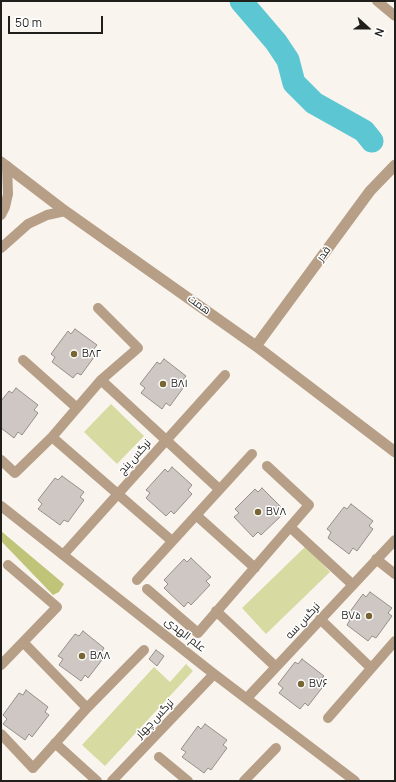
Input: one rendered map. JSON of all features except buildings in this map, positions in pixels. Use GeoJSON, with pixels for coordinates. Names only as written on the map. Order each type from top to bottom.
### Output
{"type":"FeatureCollection","features":[{"type":"Feature","properties":{"kind":"street"},"geometry":{"type":"LineString","coordinates":[[377,1],[395,16]]}},
{"type":"Feature","properties":{"kind":"street"},"geometry":{"type":"LineString","coordinates":[[1,215],[5,208],[8,194],[4,164]]}},
{"type":"Feature","properties":{"kind":"street","name":"همت"},"geometry":{"type":"LineString","coordinates":[[4,164],[65,211],[256,346],[395,452]]}},
{"type":"Feature","properties":{"kind":"street","name":"قدر"},"geometry":{"type":"LineString","coordinates":[[256,346],[370,191],[395,165]]}},
{"type":"Feature","properties":{"kind":"street"},"geometry":{"type":"LineString","coordinates":[[1,248],[28,224],[47,216],[65,211]]}},
{"type":"Feature","properties":{"kind":"street"},"geometry":{"type":"LineString","coordinates":[[1,460],[15,473],[52,437],[102,380],[138,348],[98,308]]}},
{"type":"Feature","properties":{"kind":"street"},"geometry":{"type":"LineString","coordinates":[[23,360],[77,408]]}},
{"type":"Feature","properties":{"kind":"street","name":"نرگس پنج"},"geometry":{"type":"LineString","coordinates":[[63,554],[225,375]]}},
{"type":"Feature","properties":{"kind":"street"},"geometry":{"type":"LineString","coordinates":[[102,380],[219,489]]}},
{"type":"Feature","properties":{"kind":"street"},"geometry":{"type":"LineString","coordinates":[[52,437],[172,541]]}},
{"type":"Feature","properties":{"kind":"street"},"geometry":{"type":"LineString","coordinates":[[137,580],[252,454]]}},
{"type":"Feature","properties":{"kind":"street"},"geometry":{"type":"LineString","coordinates":[[147,589],[198,633],[309,505],[266,466]]}},
{"type":"Feature","properties":{"kind":"street","name":"علم الهدی"},"geometry":{"type":"LineString","coordinates":[[1,506],[214,674],[355,781]]}},
{"type":"Feature","properties":{"kind":"street"},"geometry":{"type":"LineString","coordinates":[[196,515],[254,568]]}},
{"type":"Feature","properties":{"kind":"street"},"geometry":{"type":"LineString","coordinates":[[290,527],[353,585]]}},
{"type":"Feature","properties":{"kind":"street","name":"نرگس سه"},"geometry":{"type":"LineString","coordinates":[[247,698],[395,540]]}},
{"type":"Feature","properties":{"kind":"street"},"geometry":{"type":"LineString","coordinates":[[376,559],[395,574]]}},
{"type":"Feature","properties":{"kind":"street"},"geometry":{"type":"LineString","coordinates":[[1,665],[57,607],[8,565]]}},
{"type":"Feature","properties":{"kind":"street"},"geometry":{"type":"LineString","coordinates":[[216,611],[276,667]]}},
{"type":"Feature","properties":{"kind":"street"},"geometry":{"type":"LineString","coordinates":[[320,620],[371,668]]}},
{"type":"Feature","properties":{"kind":"street"},"geometry":{"type":"LineString","coordinates":[[328,718],[395,641]]}},
{"type":"Feature","properties":{"kind":"street"},"geometry":{"type":"LineString","coordinates":[[23,642],[87,708]]}},
{"type":"Feature","properties":{"kind":"street"},"geometry":{"type":"LineString","coordinates":[[1,734],[33,768],[87,708],[144,650]]}},
{"type":"Feature","properties":{"kind":"street","name":"نرگس چهار"},"geometry":{"type":"LineString","coordinates":[[112,781],[214,674]]}},
{"type":"Feature","properties":{"kind":"street"},"geometry":{"type":"LineString","coordinates":[[55,743],[97,781]]}},
{"type":"Feature","properties":{"kind":"street"},"geometry":{"type":"LineString","coordinates":[[244,781],[276,748]]}},
{"type":"Feature","properties":{"kind":"street"},"geometry":{"type":"LineString","coordinates":[[158,756],[188,781]]}},
{"type":"Feature","properties":{"kind":"green space"},"geometry":{"type":"Polygon","coordinates":[[[111,404],[144,436],[117,464],[84,432],[111,404]]]}},
{"type":"Feature","properties":{"kind":"green space"},"geometry":{"type":"Polygon","coordinates":[[[1,531],[64,584],[59,592],[53,595],[1,541],[1,531]]]}},
{"type":"Feature","properties":{"kind":"green space"},"geometry":{"type":"Polygon","coordinates":[[[306,546],[330,572],[266,634],[242,608],[306,546]]]}},
{"type":"Feature","properties":{"kind":"green space"},"geometry":{"type":"Polygon","coordinates":[[[186,664],[193,671],[105,766],[82,745],[154,667],[170,682],[186,664]]]}},
{"type":"Feature","properties":{"kind":"waterway"},"geometry":{"type":"LineString","coordinates":[[241,1],[276,42],[288,60],[294,83],[314,103],[364,131],[372,141]]}},
{"type":"Feature","properties":{"kind":"place","name":"B۸۲"},"geometry":{"type":"Point","coordinates":[74,354]}},
{"type":"Feature","properties":{"kind":"place","name":"B۸۱"},"geometry":{"type":"Point","coordinates":[163,384]}},
{"type":"Feature","properties":{"kind":"place","name":"B۷۸"},"geometry":{"type":"Point","coordinates":[258,512]}},
{"type":"Feature","properties":{"kind":"place","name":"B۷۵"},"geometry":{"type":"Point","coordinates":[369,616]}},
{"type":"Feature","properties":{"kind":"place","name":"B۸۸"},"geometry":{"type":"Point","coordinates":[82,656]}},
{"type":"Feature","properties":{"kind":"place","name":"B۷۶"},"geometry":{"type":"Point","coordinates":[301,684]}}]}
